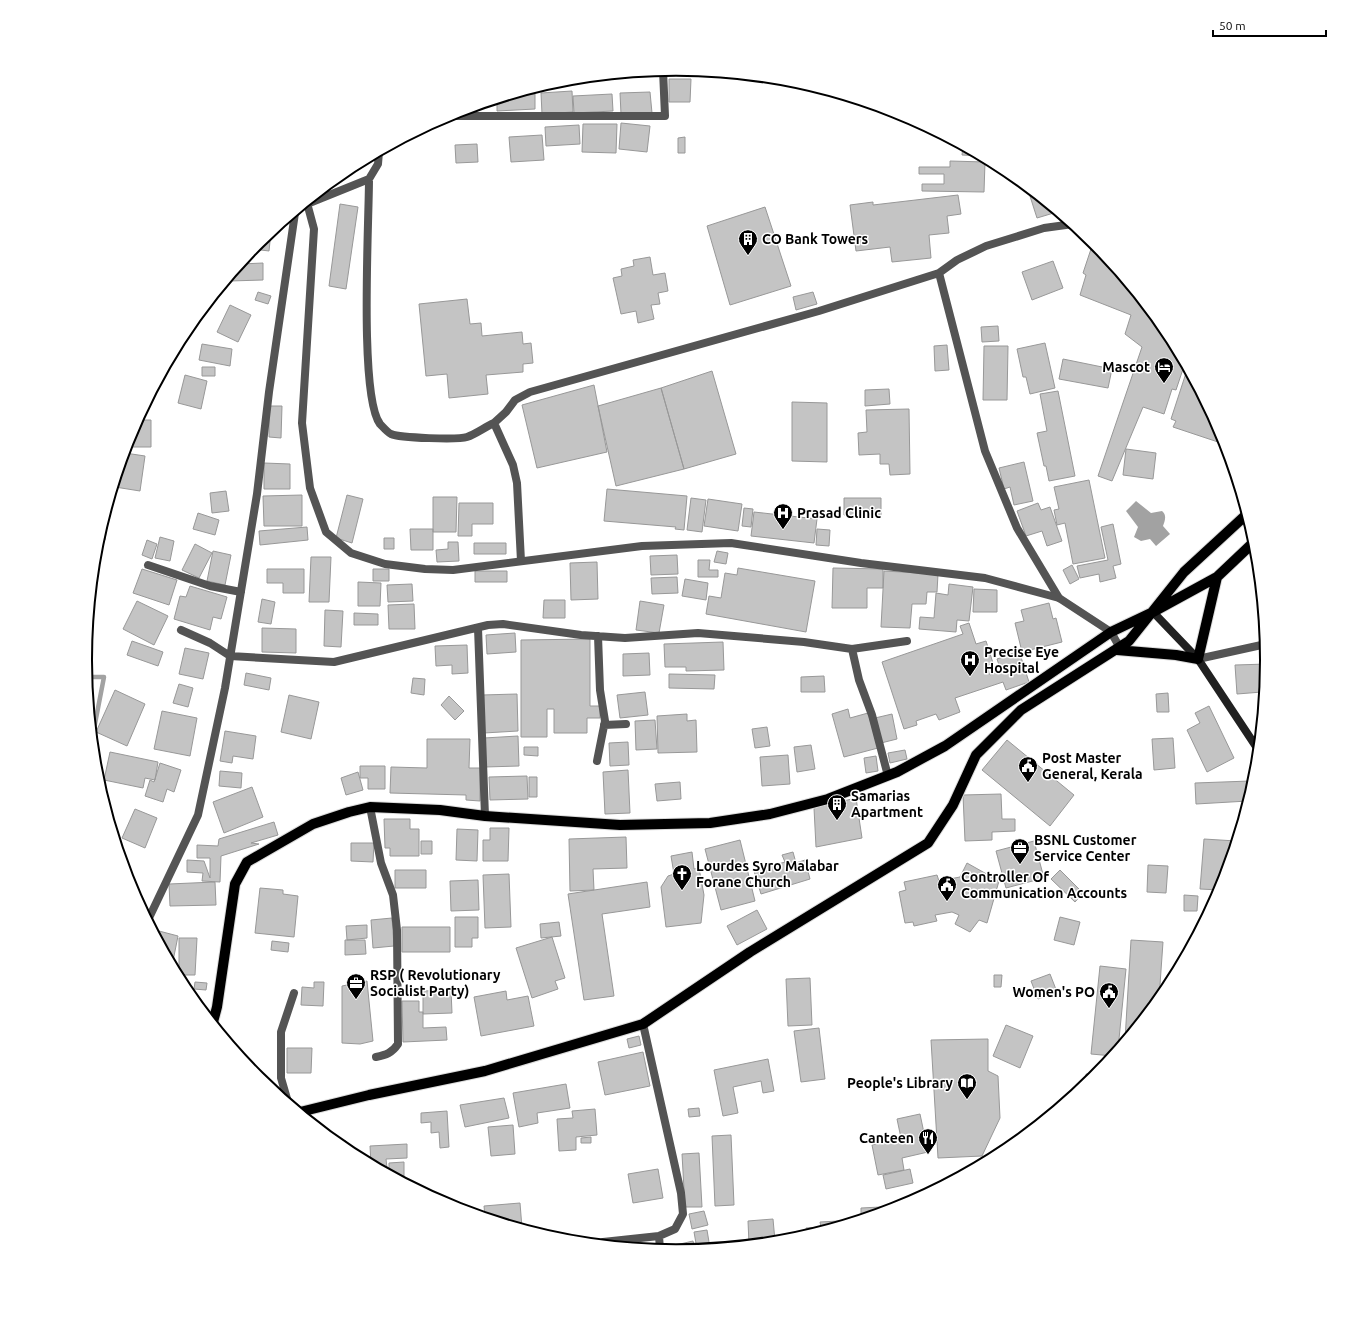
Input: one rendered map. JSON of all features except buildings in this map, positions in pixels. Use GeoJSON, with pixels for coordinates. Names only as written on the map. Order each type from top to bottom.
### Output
{"type":"FeatureCollection","features":[{"type":"Feature","properties":{"kind":"main road"},"geometry":{"type":"LineString","coordinates":[[306,1111],[369,1095],[486,1071],[643,1024],[750,952],[928,843],[953,805],[976,755],[1022,710],[1129,641],[1184,572],[1243,518]]}},
{"type":"Feature","properties":{"kind":"main road"},"geometry":{"type":"LineString","coordinates":[[214,1017],[235,884],[247,862],[313,824],[349,812],[370,808],[440,810],[485,816],[620,825],[710,823],[770,814],[828,799],[888,776],[945,746],[1111,632],[1153,612],[1217,577],[1249,547]]}},
{"type":"Feature","properties":{"kind":"main road"},"geometry":{"type":"LineString","coordinates":[[1198,659],[1217,577]]}},
{"type":"Feature","properties":{"kind":"main road"},"geometry":{"type":"LineString","coordinates":[[1153,612],[1198,659],[1254,745]]}},
{"type":"Feature","properties":{"kind":"main road"},"geometry":{"type":"LineString","coordinates":[[1118,649],[1198,659]]}},
{"type":"Feature","properties":{"kind":"street"},"geometry":{"type":"LineString","coordinates":[[467,115],[665,116],[663,76]]}},
{"type":"Feature","properties":{"kind":"street"},"geometry":{"type":"LineString","coordinates":[[379,158],[378,164],[370,179],[368,322],[370,389],[374,413],[380,423],[390,434],[405,438],[465,438],[494,423],[506,412],[515,400],[530,392],[819,311],[938,273],[957,260],[986,246],[1044,228],[1066,225]]}},
{"type":"Feature","properties":{"kind":"street"},"geometry":{"type":"LineString","coordinates":[[319,198],[370,179]]}},
{"type":"Feature","properties":{"kind":"street"},"geometry":{"type":"LineString","coordinates":[[308,207],[314,229],[302,423],[310,488],[326,532],[351,553],[385,564],[425,569],[453,570],[642,546],[731,543],[861,563],[984,578],[1059,598],[1111,632],[1118,649]]}},
{"type":"Feature","properties":{"kind":"street"},"geometry":{"type":"LineString","coordinates":[[150,912],[198,815],[230,656],[258,494],[269,392],[294,218]]}},
{"type":"Feature","properties":{"kind":"street"},"geometry":{"type":"LineString","coordinates":[[938,273],[985,451],[1017,528],[1059,598]]}},
{"type":"Feature","properties":{"kind":"street"},"geometry":{"type":"LineString","coordinates":[[494,423],[513,465],[517,482],[520,561]]}},
{"type":"Feature","properties":{"kind":"street"},"geometry":{"type":"LineString","coordinates":[[148,565],[210,586],[241,592]]}},
{"type":"Feature","properties":{"kind":"street"},"geometry":{"type":"LineString","coordinates":[[180,630],[210,643],[230,656],[334,662],[478,628],[503,624],[624,638],[698,633],[804,642],[852,649],[906,641]]}},
{"type":"Feature","properties":{"kind":"street"},"geometry":{"type":"LineString","coordinates":[[478,628],[485,816]]}},
{"type":"Feature","properties":{"kind":"street"},"geometry":{"type":"LineString","coordinates":[[597,760],[604,725],[598,636]]}},
{"type":"Feature","properties":{"kind":"street"},"geometry":{"type":"LineString","coordinates":[[1198,659],[1260,645]]}},
{"type":"Feature","properties":{"kind":"street"},"geometry":{"type":"LineString","coordinates":[[852,649],[858,680],[872,715],[888,776]]}},
{"type":"Feature","properties":{"kind":"street"},"geometry":{"type":"LineString","coordinates":[[604,725],[626,724]]}},
{"type":"Feature","properties":{"kind":"street"},"geometry":{"type":"LineString","coordinates":[[370,808],[381,863],[393,895],[397,930],[399,971],[398,1044],[394,1051],[376,1057]]}},
{"type":"Feature","properties":{"kind":"street"},"geometry":{"type":"LineString","coordinates":[[286,1094],[282,1078],[282,1032],[294,993]]}},
{"type":"Feature","properties":{"kind":"street"},"geometry":{"type":"LineString","coordinates":[[616,1241],[659,1236],[674,1229],[683,1214],[681,1193],[643,1024]]}},
{"type":"Feature","properties":{"kind":"street"},"geometry":{"type":"LineString","coordinates":[[659,1236],[660,1244]]}},
{"type":"Feature","properties":{"kind":"shaded area"},"geometry":{"type":"Polygon","coordinates":[[[1136,501],[1151,513],[1162,511],[1165,514],[1163,526],[1170,534],[1156,546],[1150,539],[1141,541],[1134,537],[1138,527],[1126,511],[1136,501]]]}},
{"type":"Feature","properties":{"kind":"waterway"},"geometry":{"type":"LineString","coordinates":[[93,677],[104,677],[96,720]]}},
{"type":"Feature","properties":{"kind":"place","name":"CO Bank Towers"},"geometry":{"type":"Point","coordinates":[748,256]}},
{"type":"Feature","properties":{"kind":"place","name":"Mascot"},"geometry":{"type":"Point","coordinates":[1164,384]}},
{"type":"Feature","properties":{"kind":"place","name":"Prasad Clinic"},"geometry":{"type":"Point","coordinates":[783,530]}},
{"type":"Feature","properties":{"kind":"place","name":"Precise Eye Hospital"},"geometry":{"type":"Point","coordinates":[970,677]}},
{"type":"Feature","properties":{"kind":"place","name":"Post Master General, Kerala"},"geometry":{"type":"Point","coordinates":[1028,783]}},
{"type":"Feature","properties":{"kind":"place","name":"Samarias Apartment"},"geometry":{"type":"Point","coordinates":[837,821]}},
{"type":"Feature","properties":{"kind":"place","name":"BSNL Customer Service Center"},"geometry":{"type":"Point","coordinates":[1020,865]}},
{"type":"Feature","properties":{"kind":"place","name":"Lourdes Syro Malabar Forane Church"},"geometry":{"type":"Point","coordinates":[682,891]}},
{"type":"Feature","properties":{"kind":"place","name":"Controller Of Communication Accounts"},"geometry":{"type":"Point","coordinates":[947,902]}},
{"type":"Feature","properties":{"kind":"place","name":"RSP ( Revolutionary Socialist Party)"},"geometry":{"type":"Point","coordinates":[356,1000]}},
{"type":"Feature","properties":{"kind":"place","name":"Women's PO"},"geometry":{"type":"Point","coordinates":[1109,1009]}},
{"type":"Feature","properties":{"kind":"place","name":"People's Library"},"geometry":{"type":"Point","coordinates":[967,1100]}},
{"type":"Feature","properties":{"kind":"place","name":"Canteen"},"geometry":{"type":"Point","coordinates":[928,1155]}}]}
